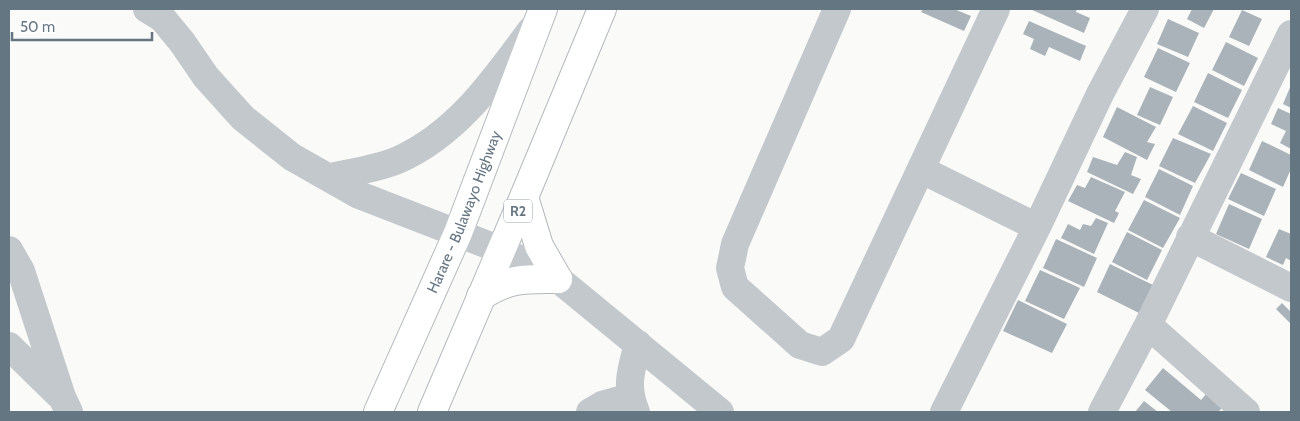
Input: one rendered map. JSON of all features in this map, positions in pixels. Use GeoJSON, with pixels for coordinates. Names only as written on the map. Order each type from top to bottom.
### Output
{"type":"FeatureCollection","features":[{"type":"Feature","properties":{"kind":"highway","name":"R2"},"geometry":{"type":"LineString","coordinates":[[432,412],[602,9]]}},
{"type":"Feature","properties":{"kind":"highway","name":"Harare - Bulawayo Highway"},"geometry":{"type":"LineString","coordinates":[[378,412],[458,233],[540,15]]}},
{"type":"Feature","properties":{"kind":"highway"},"geometry":{"type":"LineString","coordinates":[[481,296],[508,282],[523,279],[558,279],[539,246],[524,197]]}},
{"type":"Feature","properties":{"kind":"street"},"geometry":{"type":"LineString","coordinates":[[147,9],[163,19],[182,42],[206,77],[244,118],[292,158],[330,177],[359,195],[501,250],[558,279],[720,412]]}},
{"type":"Feature","properties":{"kind":"street"},"geometry":{"type":"LineString","coordinates":[[837,9],[735,244],[730,268],[735,287],[800,345],[822,352],[841,339],[996,9]]}},
{"type":"Feature","properties":{"kind":"street"},"geometry":{"type":"LineString","coordinates":[[944,412],[1037,227],[1100,94],[1145,9]]}},
{"type":"Feature","properties":{"kind":"street"},"geometry":{"type":"LineString","coordinates":[[330,177],[396,161],[432,142],[486,92],[540,15]]}},
{"type":"Feature","properties":{"kind":"street"},"geometry":{"type":"LineString","coordinates":[[1102,412],[1148,325],[1291,34]]}},
{"type":"Feature","properties":{"kind":"street"},"geometry":{"type":"LineString","coordinates":[[922,170],[1037,227]]}},
{"type":"Feature","properties":{"kind":"street"},"geometry":{"type":"LineString","coordinates":[[1190,237],[1291,288]]}},
{"type":"Feature","properties":{"kind":"street"},"geometry":{"type":"LineString","coordinates":[[13,266],[66,405]]}},
{"type":"Feature","properties":{"kind":"street"},"geometry":{"type":"LineString","coordinates":[[1148,325],[1246,412]]}},
{"type":"Feature","properties":{"kind":"street"},"geometry":{"type":"LineString","coordinates":[[590,412],[602,404],[633,405],[629,378],[638,344]]}},
{"type":"Feature","properties":{"kind":"street"},"geometry":{"type":"LineString","coordinates":[[9,346],[66,405]]}},
{"type":"Feature","properties":{"kind":"building"},"geometry":{"type":"Polygon","coordinates":[[[923,9],[954,9],[971,16],[964,31],[921,12],[923,9]]]}},
{"type":"Feature","properties":{"kind":"building"},"geometry":{"type":"Polygon","coordinates":[[[1030,9],[1077,9],[1076,12],[1090,18],[1084,33],[1030,9]]]}},
{"type":"Feature","properties":{"kind":"building"},"geometry":{"type":"Polygon","coordinates":[[[1192,9],[1214,9],[1204,28],[1187,19],[1192,9]]]}},
{"type":"Feature","properties":{"kind":"building"},"geometry":{"type":"Polygon","coordinates":[[[1242,10],[1262,19],[1249,46],[1229,37],[1242,10]]]}},
{"type":"Feature","properties":{"kind":"building"},"geometry":{"type":"Polygon","coordinates":[[[1168,19],[1199,33],[1188,57],[1157,44],[1168,19]]]}},
{"type":"Feature","properties":{"kind":"building"},"geometry":{"type":"Polygon","coordinates":[[[1029,21],[1086,46],[1080,61],[1049,47],[1045,56],[1030,49],[1034,39],[1023,34],[1029,21]]]}},
{"type":"Feature","properties":{"kind":"building"},"geometry":{"type":"Polygon","coordinates":[[[1226,42],[1258,58],[1244,86],[1212,70],[1226,42]]]}},
{"type":"Feature","properties":{"kind":"building"},"geometry":{"type":"Polygon","coordinates":[[[1158,48],[1190,63],[1176,92],[1144,77],[1158,48]]]}},
{"type":"Feature","properties":{"kind":"building"},"geometry":{"type":"Polygon","coordinates":[[[1208,73],[1242,90],[1228,118],[1194,102],[1208,73]]]}},
{"type":"Feature","properties":{"kind":"building"},"geometry":{"type":"Polygon","coordinates":[[[1291,85],[1291,108],[1283,104],[1291,85]]]}},
{"type":"Feature","properties":{"kind":"building"},"geometry":{"type":"Polygon","coordinates":[[[1150,87],[1173,97],[1160,125],[1137,115],[1150,87]]]}},
{"type":"Feature","properties":{"kind":"building"},"geometry":{"type":"Polygon","coordinates":[[[1193,106],[1227,123],[1213,151],[1178,134],[1193,106]]]}},
{"type":"Feature","properties":{"kind":"building"},"geometry":{"type":"Polygon","coordinates":[[[1117,107],[1156,127],[1147,142],[1155,144],[1147,160],[1103,137],[1117,107]]]}},
{"type":"Feature","properties":{"kind":"building"},"geometry":{"type":"Polygon","coordinates":[[[1278,108],[1291,114],[1291,149],[1280,143],[1286,131],[1271,124],[1278,108]]]}},
{"type":"Feature","properties":{"kind":"building"},"geometry":{"type":"Polygon","coordinates":[[[1173,138],[1211,154],[1195,183],[1159,166],[1173,138]]]}},
{"type":"Feature","properties":{"kind":"building"},"geometry":{"type":"Polygon","coordinates":[[[1262,141],[1291,155],[1291,169],[1283,187],[1249,170],[1262,141]]]}},
{"type":"Feature","properties":{"kind":"building"},"geometry":{"type":"Polygon","coordinates":[[[1125,152],[1137,157],[1131,175],[1141,179],[1133,194],[1087,172],[1093,157],[1117,165],[1125,152]]]}},
{"type":"Feature","properties":{"kind":"building"},"geometry":{"type":"Polygon","coordinates":[[[1159,169],[1193,186],[1180,215],[1145,197],[1159,169]]]}},
{"type":"Feature","properties":{"kind":"building"},"geometry":{"type":"Polygon","coordinates":[[[1241,173],[1276,189],[1264,216],[1228,199],[1241,173]]]}},
{"type":"Feature","properties":{"kind":"building"},"geometry":{"type":"Polygon","coordinates":[[[1091,177],[1125,192],[1115,211],[1119,213],[1114,223],[1068,201],[1077,185],[1085,188],[1091,177]]]}},
{"type":"Feature","properties":{"kind":"building"},"geometry":{"type":"Polygon","coordinates":[[[1144,200],[1180,218],[1163,248],[1128,230],[1144,200]]]}},
{"type":"Feature","properties":{"kind":"building"},"geometry":{"type":"Polygon","coordinates":[[[1229,204],[1262,219],[1249,249],[1216,234],[1229,204]]]}},
{"type":"Feature","properties":{"kind":"building"},"geometry":{"type":"Polygon","coordinates":[[[1096,218],[1108,223],[1094,254],[1061,238],[1068,224],[1080,230],[1083,224],[1091,226],[1096,218]]]}},
{"type":"Feature","properties":{"kind":"building"},"geometry":{"type":"Polygon","coordinates":[[[1279,229],[1291,234],[1291,261],[1286,258],[1283,265],[1266,257],[1279,229]]]}},
{"type":"Feature","properties":{"kind":"building"},"geometry":{"type":"Polygon","coordinates":[[[1127,232],[1162,250],[1147,280],[1112,262],[1127,232]]]}},
{"type":"Feature","properties":{"kind":"building"},"geometry":{"type":"Polygon","coordinates":[[[1056,239],[1097,258],[1084,287],[1043,268],[1056,239]]]}},
{"type":"Feature","properties":{"kind":"building"},"geometry":{"type":"Polygon","coordinates":[[[1110,264],[1155,286],[1141,314],[1097,292],[1110,264]]]}},
{"type":"Feature","properties":{"kind":"building"},"geometry":{"type":"Polygon","coordinates":[[[1040,270],[1080,288],[1064,319],[1025,301],[1040,270]]]}},
{"type":"Feature","properties":{"kind":"building"},"geometry":{"type":"Polygon","coordinates":[[[1018,300],[1067,324],[1052,353],[1003,331],[1018,300]]]}},
{"type":"Feature","properties":{"kind":"building"},"geometry":{"type":"Polygon","coordinates":[[[1282,303],[1291,312],[1291,324],[1276,309],[1282,303]]]}},
{"type":"Feature","properties":{"kind":"building"},"geometry":{"type":"Polygon","coordinates":[[[1163,368],[1201,400],[1208,392],[1224,406],[1218,412],[1172,412],[1145,390],[1163,368]]]}},
{"type":"Feature","properties":{"kind":"building"},"geometry":{"type":"Polygon","coordinates":[[[1144,401],[1158,412],[1135,412],[1144,401]]]}}]}
